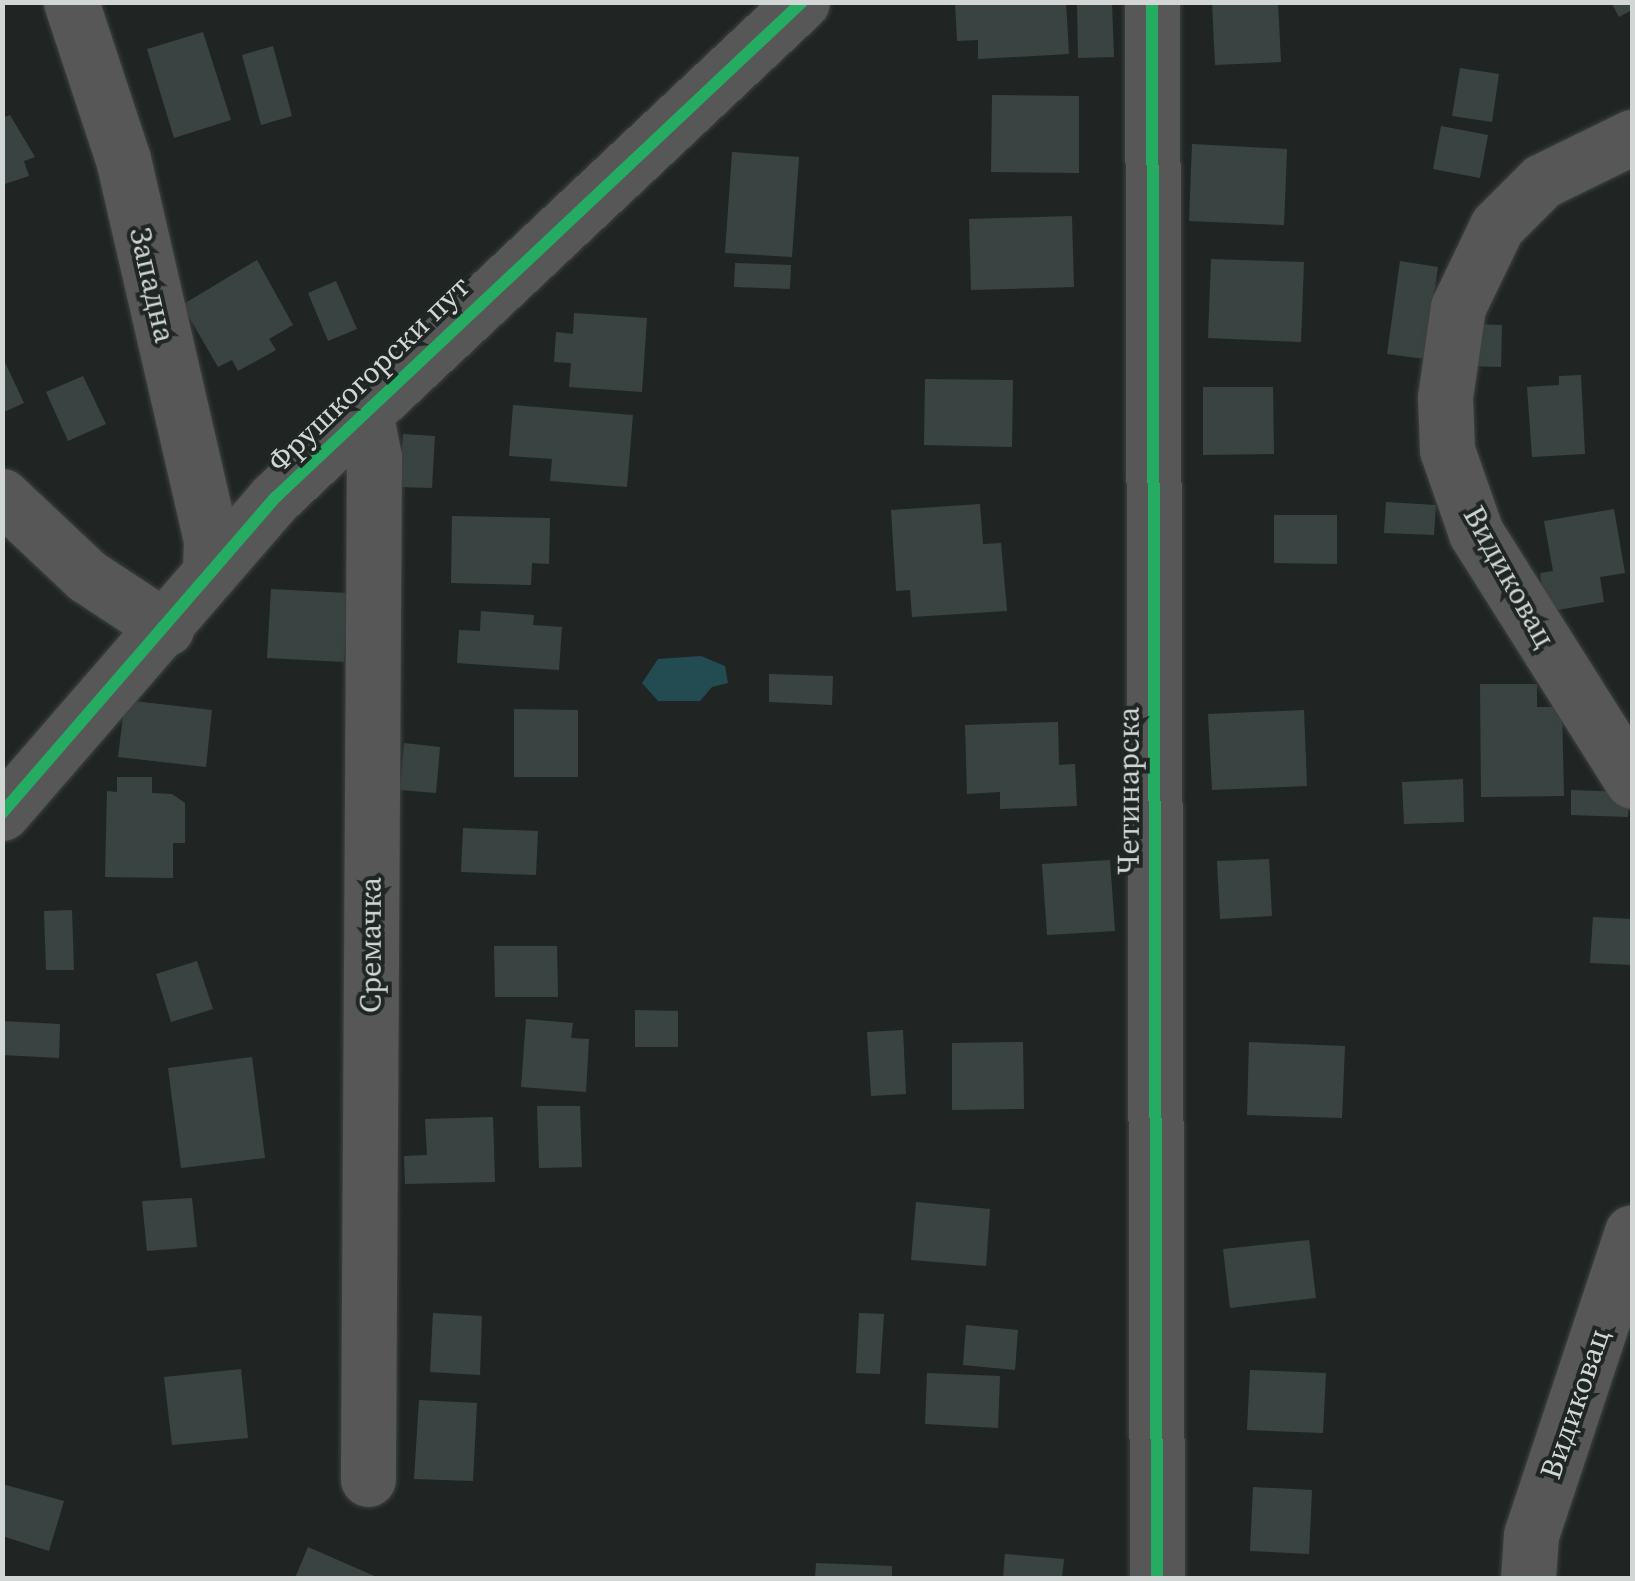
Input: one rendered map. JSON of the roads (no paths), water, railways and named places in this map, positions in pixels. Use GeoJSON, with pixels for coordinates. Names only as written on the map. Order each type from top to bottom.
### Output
{"type":"FeatureCollection","features":[{"type":"Feature","properties":{"kind":"street","name":"Западна"},"geometry":{"type":"LineString","coordinates":[[71,2],[123,159],[211,539],[210,573]]}},
{"type":"Feature","properties":{"kind":"street","name":"Фрушкогорски пут"},"geometry":{"type":"LineString","coordinates":[[2,813],[276,497],[802,2]]}},
{"type":"Feature","properties":{"kind":"street","name":"Четинарска"},"geometry":{"type":"LineString","coordinates":[[1152,2],[1157,1578]]}},
{"type":"Feature","properties":{"kind":"street","name":"Видиковац"},"geometry":{"type":"LineString","coordinates":[[1632,137],[1542,181],[1497,226],[1458,307],[1445,397],[1447,450],[1476,533],[1632,781]]}},
{"type":"Feature","properties":{"kind":"street","name":"Сремачка"},"geometry":{"type":"LineString","coordinates":[[365,412],[374,457],[368,1479]]}},
{"type":"Feature","properties":{"kind":"street"},"geometry":{"type":"LineString","coordinates":[[2,496],[87,576],[166,628]]}},
{"type":"Feature","properties":{"kind":"street","name":"Видиковац"},"geometry":{"type":"LineString","coordinates":[[1528,1578],[1531,1535],[1632,1232]]}},
{"type":"Feature","properties":{"kind":"water"},"geometry":{"type":"Polygon","coordinates":[[[701,656],[725,666],[728,683],[712,687],[700,701],[658,701],[642,683],[658,659],[701,656]]]}}]}
